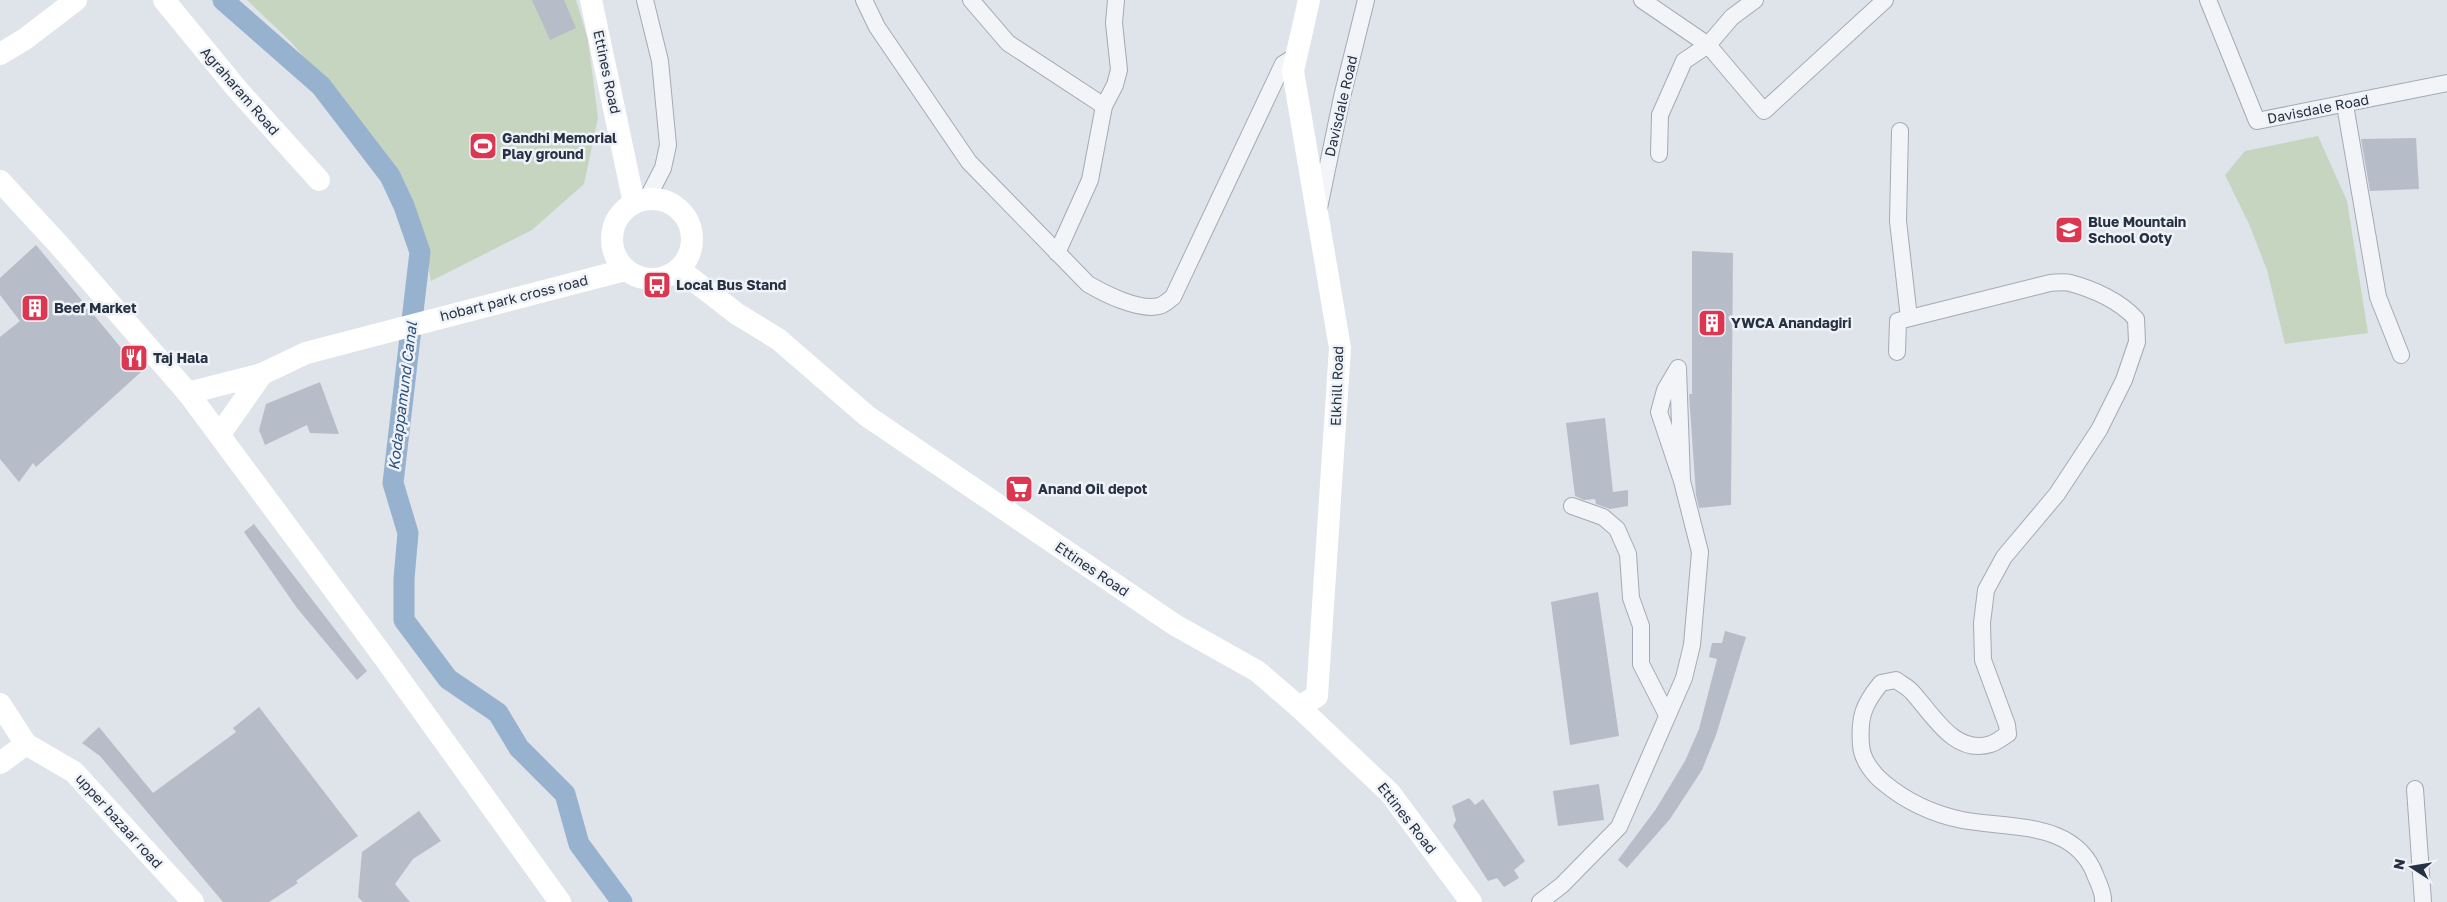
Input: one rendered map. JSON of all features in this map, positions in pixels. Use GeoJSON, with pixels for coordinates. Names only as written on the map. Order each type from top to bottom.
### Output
{"type":"FeatureCollection","features":[{"type":"Feature","properties":{"kind":"street"},"geometry":{"type":"LineString","coordinates":[[0,54],[25,39],[76,0]]}},
{"type":"Feature","properties":{"kind":"street","name":"Agraharam Road"},"geometry":{"type":"LineString","coordinates":[[164,0],[237,90],[319,180]]}},
{"type":"Feature","properties":{"kind":"street","name":"Ettines Road"},"geometry":{"type":"LineString","coordinates":[[591,0],[641,201]]}},
{"type":"Feature","properties":{"kind":"street"},"geometry":{"type":"LineString","coordinates":[[641,201],[663,168],[668,145],[660,61],[645,0]]}},
{"type":"Feature","properties":{"kind":"street"},"geometry":{"type":"LineString","coordinates":[[864,0],[878,27],[970,162],[1088,284],[1110,297],[1138,304],[1159,306],[1173,297],[1284,64],[1296,56]]}},
{"type":"Feature","properties":{"kind":"street"},"geometry":{"type":"LineString","coordinates":[[971,0],[1008,43],[1104,106]]}},
{"type":"Feature","properties":{"kind":"street"},"geometry":{"type":"LineString","coordinates":[[1057,253],[1090,180],[1104,106],[1115,85],[1118,70],[1114,22],[1116,0]]}},
{"type":"Feature","properties":{"kind":"street","name":"Elkhill Road"},"geometry":{"type":"LineString","coordinates":[[1300,707],[1317,696],[1340,348],[1293,70],[1309,0]]}},
{"type":"Feature","properties":{"kind":"street","name":"Davisdale Road"},"geometry":{"type":"LineString","coordinates":[[1318,213],[1342,97],[1366,0]]}},
{"type":"Feature","properties":{"kind":"street"},"geometry":{"type":"LineString","coordinates":[[1642,0],[1708,45],[1764,112],[1886,0]]}},
{"type":"Feature","properties":{"kind":"street"},"geometry":{"type":"LineString","coordinates":[[1658,154],[1660,115],[1684,61],[1708,45],[1732,17],[1755,0]]}},
{"type":"Feature","properties":{"kind":"street","name":"Davisdale Road"},"geometry":{"type":"LineString","coordinates":[[2208,0],[2258,121],[2447,83]]}},
{"type":"Feature","properties":{"kind":"street"},"geometry":{"type":"LineString","coordinates":[[2345,105],[2378,297],[2401,355]]}},
{"type":"Feature","properties":{"kind":"street"},"geometry":{"type":"LineString","coordinates":[[1900,131],[1898,221],[1909,318]]}},
{"type":"Feature","properties":{"kind":"street"},"geometry":{"type":"LineString","coordinates":[[0,181],[60,246],[188,392],[384,657],[560,902]]}},
{"type":"Feature","properties":{"kind":"street"},"geometry":{"type":"LineString","coordinates":[[659,200],[671,204],[681,212],[688,222],[692,234],[691,247],[687,258],[670,276],[652,280],[635,276],[625,270],[617,260],[612,247],[612,234],[616,222],[623,211],[641,201],[659,200]]}},
{"type":"Feature","properties":{"kind":"street","name":"Ettines Road"},"geometry":{"type":"LineString","coordinates":[[679,268],[737,314],[778,339],[867,416],[1175,625],[1258,671],[1300,707],[1390,792],[1470,902]]}},
{"type":"Feature","properties":{"kind":"street","name":"hobart park cross road"},"geometry":{"type":"LineString","coordinates":[[188,392],[262,374],[306,354],[432,319],[625,270]]}},
{"type":"Feature","properties":{"kind":"street"},"geometry":{"type":"LineString","coordinates":[[1897,352],[1898,321],[2050,283],[2068,282],[2125,307],[2136,319],[2137,342],[2124,380],[2099,430],[2057,494],[2004,557],[1986,590],[1982,623],[1984,660],[2007,725],[2008,734],[1992,744],[1974,746],[1958,739],[1937,724],[1911,690],[1896,680],[1881,683],[1866,702],[1860,726],[1861,752],[1874,775],[1903,798],[1932,811],[1962,820],[2000,823],[2039,830],[2072,842],[2092,867],[2103,902]]}},
{"type":"Feature","properties":{"kind":"street"},"geometry":{"type":"LineString","coordinates":[[1540,902],[1562,885],[1619,828],[1666,714],[1684,678],[1692,645],[1700,552],[1682,481],[1659,412],[1665,390],[1678,368],[1682,481]]}},
{"type":"Feature","properties":{"kind":"street"},"geometry":{"type":"LineString","coordinates":[[220,434],[262,374]]}},
{"type":"Feature","properties":{"kind":"street"},"geometry":{"type":"LineString","coordinates":[[1572,506],[1603,517],[1617,529],[1628,554],[1631,598],[1641,626],[1641,664],[1666,714]]}},
{"type":"Feature","properties":{"kind":"street","name":"upper bazaar road"},"geometry":{"type":"LineString","coordinates":[[0,704],[26,744],[74,772],[193,902]]}},
{"type":"Feature","properties":{"kind":"street"},"geometry":{"type":"LineString","coordinates":[[0,763],[26,744]]}},
{"type":"Feature","properties":{"kind":"street"},"geometry":{"type":"LineString","coordinates":[[2415,789],[2423,902]]}},
{"type":"Feature","properties":{"kind":"green space","name":"Gandhi Memorial Play ground"},"geometry":{"type":"Polygon","coordinates":[[[247,0],[576,0],[588,40],[598,118],[584,184],[532,230],[431,281],[421,231],[395,174],[345,106],[292,43],[247,0]]]}},
{"type":"Feature","properties":{"kind":"green space"},"geometry":{"type":"Polygon","coordinates":[[[2318,136],[2347,201],[2368,333],[2285,344],[2267,270],[2249,224],[2225,175],[2245,151],[2318,136]]]}},
{"type":"Feature","properties":{"kind":"building"},"geometry":{"type":"Polygon","coordinates":[[[532,0],[564,0],[576,28],[550,40],[532,0]]]}},
{"type":"Feature","properties":{"kind":"building"},"geometry":{"type":"Polygon","coordinates":[[[2416,138],[2419,189],[2370,191],[2361,139],[2416,138]]]}},
{"type":"Feature","properties":{"kind":"building"},"geometry":{"type":"Polygon","coordinates":[[[36,245],[141,372],[36,467],[33,463],[19,482],[0,459],[0,337],[20,321],[0,295],[0,278],[36,245]]]}},
{"type":"Feature","properties":{"kind":"building","name":"YWCA Anandagiri"},"geometry":{"type":"Polygon","coordinates":[[[1692,251],[1733,253],[1731,505],[1699,508],[1696,495],[1689,394],[1692,394],[1692,251]]]}},
{"type":"Feature","properties":{"kind":"building"},"geometry":{"type":"Polygon","coordinates":[[[320,382],[339,434],[310,433],[307,425],[265,445],[259,430],[266,404],[320,382]]]}},
{"type":"Feature","properties":{"kind":"building"},"geometry":{"type":"Polygon","coordinates":[[[1605,418],[1613,492],[1628,490],[1628,506],[1610,509],[1596,504],[1595,499],[1584,500],[1575,496],[1566,423],[1605,418]]]}},
{"type":"Feature","properties":{"kind":"building"},"geometry":{"type":"Polygon","coordinates":[[[254,524],[367,671],[357,680],[297,608],[244,532],[254,524]]]}},
{"type":"Feature","properties":{"kind":"building"},"geometry":{"type":"Polygon","coordinates":[[[1598,592],[1619,736],[1570,745],[1551,602],[1598,592]]]}},
{"type":"Feature","properties":{"kind":"building"},"geometry":{"type":"Polygon","coordinates":[[[1725,631],[1746,637],[1716,735],[1702,770],[1670,819],[1627,868],[1618,860],[1656,809],[1685,761],[1699,729],[1717,659],[1709,657],[1712,643],[1722,643],[1725,631]]]}},
{"type":"Feature","properties":{"kind":"building"},"geometry":{"type":"Polygon","coordinates":[[[259,707],[358,836],[296,881],[298,883],[269,902],[223,902],[100,756],[82,743],[99,727],[153,793],[236,732],[233,728],[259,707]]]}},
{"type":"Feature","properties":{"kind":"building"},"geometry":{"type":"Polygon","coordinates":[[[1599,784],[1604,820],[1558,826],[1553,791],[1599,784]]]}},
{"type":"Feature","properties":{"kind":"building"},"geometry":{"type":"Polygon","coordinates":[[[1469,798],[1475,805],[1483,799],[1525,861],[1514,870],[1519,878],[1504,887],[1497,878],[1488,881],[1453,826],[1456,820],[1452,806],[1469,798]]]}},
{"type":"Feature","properties":{"kind":"building"},"geometry":{"type":"Polygon","coordinates":[[[419,811],[441,841],[413,859],[395,884],[410,902],[363,902],[358,897],[362,852],[419,811]]]}},
{"type":"Feature","properties":{"kind":"waterway","name":"Kodappamund Canal"},"geometry":{"type":"LineString","coordinates":[[223,0],[321,86],[390,176],[404,206],[420,252],[393,483],[408,533],[404,579],[404,620],[448,679],[498,713],[519,748],[565,794],[579,844],[622,902]]}},
{"type":"Feature","properties":{"kind":"place","name":"Gandhi Memorial Play ground"},"geometry":{"type":"Point","coordinates":[483,146]}},
{"type":"Feature","properties":{"kind":"place","name":"Blue Mountain School Ooty"},"geometry":{"type":"Point","coordinates":[2069,230]}},
{"type":"Feature","properties":{"kind":"place","name":"Local Bus Stand"},"geometry":{"type":"Point","coordinates":[657,285]}},
{"type":"Feature","properties":{"kind":"place","name":"Beef Market"},"geometry":{"type":"Point","coordinates":[35,308]}},
{"type":"Feature","properties":{"kind":"place","name":"YWCA Anandagiri"},"geometry":{"type":"Point","coordinates":[1712,323]}},
{"type":"Feature","properties":{"kind":"place","name":"Taj Hala"},"geometry":{"type":"Point","coordinates":[134,358]}},
{"type":"Feature","properties":{"kind":"place","name":"Anand Oil depot"},"geometry":{"type":"Point","coordinates":[1019,489]}}]}
